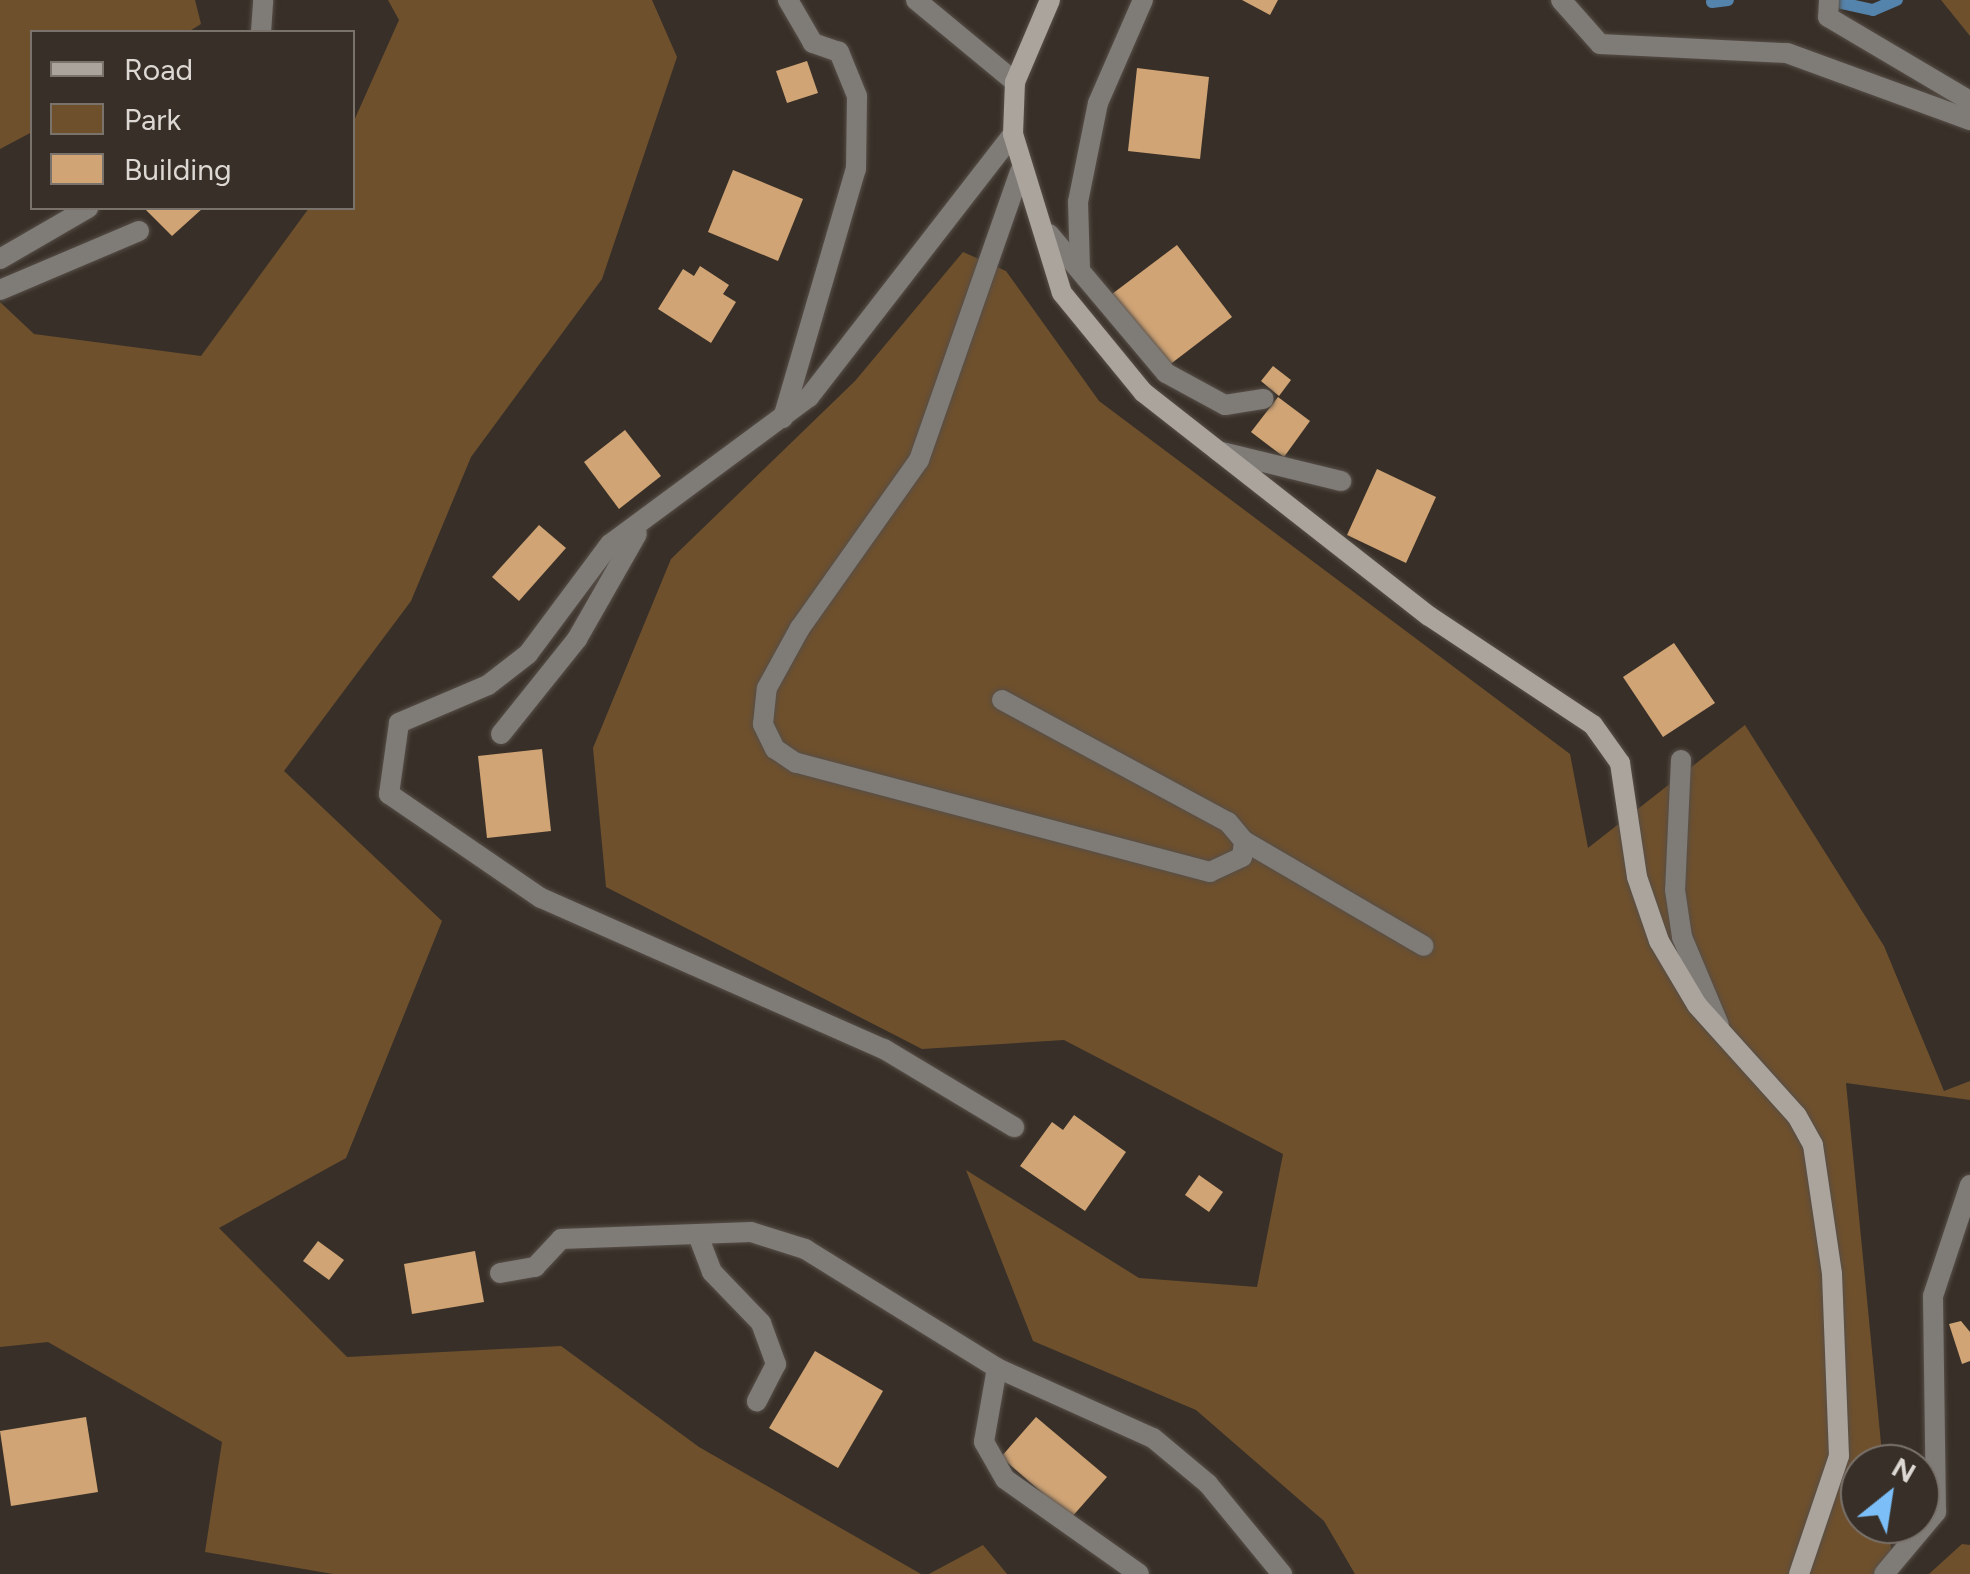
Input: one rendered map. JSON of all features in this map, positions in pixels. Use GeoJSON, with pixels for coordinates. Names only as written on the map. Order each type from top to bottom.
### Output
{"type":"FeatureCollection","features":[{"type":"Feature","properties":{"kind":"street"},"geometry":{"type":"LineString","coordinates":[[261,30],[262,0]]}},
{"type":"Feature","properties":{"kind":"street"},"geometry":{"type":"LineString","coordinates":[[782,420],[856,168],[857,96],[840,52],[813,43],[788,0]]}},
{"type":"Feature","properties":{"kind":"street"},"geometry":{"type":"LineString","coordinates":[[916,0],[1015,82]]}},
{"type":"Feature","properties":{"kind":"street"},"geometry":{"type":"LineString","coordinates":[[1050,0],[1015,82],[1013,134],[1020,172],[1049,234],[1062,293],[1143,392],[1429,616],[1593,725],[1620,763],[1637,877],[1660,941],[1726,1040],[1798,1116],[1821,1176],[1839,1456],[1799,1574]]}},
{"type":"Feature","properties":{"kind":"street"},"geometry":{"type":"LineString","coordinates":[[1080,269],[1078,202],[1098,103],[1143,0]]}},
{"type":"Feature","properties":{"kind":"street"},"geometry":{"type":"LineString","coordinates":[[1561,0],[1600,44],[1787,54],[1970,120]]}},
{"type":"Feature","properties":{"kind":"street"},"geometry":{"type":"LineString","coordinates":[[1829,0],[1828,17],[1970,101]]}},
{"type":"Feature","properties":{"kind":"street"},"geometry":{"type":"LineString","coordinates":[[1013,134],[842,360],[782,420],[669,493],[610,544],[528,654],[488,684],[399,724],[389,794],[541,898],[884,1049],[1014,1126]]}},
{"type":"Feature","properties":{"kind":"street"},"geometry":{"type":"LineString","coordinates":[[1020,172],[919,460],[800,628],[767,688],[763,724],[774,749],[796,762],[1210,872],[1232,868],[1244,841]]}},
{"type":"Feature","properties":{"kind":"street"},"geometry":{"type":"LineString","coordinates":[[0,259],[85,210]]}},
{"type":"Feature","properties":{"kind":"street"},"geometry":{"type":"LineString","coordinates":[[0,290],[140,231]]}},
{"type":"Feature","properties":{"kind":"street"},"geometry":{"type":"LineString","coordinates":[[1049,234],[1166,374],[1225,405],[1264,399]]}},
{"type":"Feature","properties":{"kind":"street"},"geometry":{"type":"LineString","coordinates":[[1218,451],[1341,482]]}},
{"type":"Feature","properties":{"kind":"street"},"geometry":{"type":"LineString","coordinates":[[501,734],[578,638],[618,557],[669,493]]}},
{"type":"Feature","properties":{"kind":"street"},"geometry":{"type":"LineString","coordinates":[[1002,700],[1228,822],[1244,841],[1424,946]]}},
{"type":"Feature","properties":{"kind":"street"},"geometry":{"type":"LineString","coordinates":[[1681,760],[1674,821],[1682,937],[1726,1040]]}},
{"type":"Feature","properties":{"kind":"street"},"geometry":{"type":"LineString","coordinates":[[1884,1574],[1936,1512],[1933,1296],[1970,1185]]}},
{"type":"Feature","properties":{"kind":"street"},"geometry":{"type":"LineString","coordinates":[[500,1273],[534,1267],[561,1239],[699,1238],[751,1232],[805,1248],[997,1368],[1154,1438],[1208,1484],[1282,1574]]}},
{"type":"Feature","properties":{"kind":"street"},"geometry":{"type":"LineString","coordinates":[[699,1238],[712,1272],[761,1323],[776,1364],[757,1401]]}},
{"type":"Feature","properties":{"kind":"street"},"geometry":{"type":"LineString","coordinates":[[997,1368],[984,1442],[1005,1479],[1139,1574]]}},
{"type":"Feature","properties":{"kind":"green space"},"geometry":{"type":"Polygon","coordinates":[[[0,0],[195,0],[201,24],[191,30],[30,30],[30,133],[0,149],[0,0]]]}},
{"type":"Feature","properties":{"kind":"green space"},"geometry":{"type":"Polygon","coordinates":[[[388,0],[652,0],[677,57],[602,279],[471,457],[411,601],[284,771],[442,921],[346,1158],[219,1228],[347,1357],[561,1346],[699,1447],[921,1574],[333,1574],[205,1552],[222,1442],[48,1342],[0,1347],[0,302],[34,334],[201,356],[308,210],[355,210],[355,119],[399,20],[388,0]]]}},
{"type":"Feature","properties":{"kind":"green space"},"geometry":{"type":"Polygon","coordinates":[[[1941,0],[1970,0],[1970,36],[1941,0]]]}},
{"type":"Feature","properties":{"kind":"green space"},"geometry":{"type":"Polygon","coordinates":[[[963,252],[1006,271],[1099,401],[1570,754],[1588,848],[1745,725],[1884,946],[1944,1091],[1970,1081],[1970,1100],[1846,1083],[1881,1444],[1840,1444],[1840,1544],[1891,1544],[1893,1574],[1355,1574],[1324,1521],[1196,1410],[1033,1341],[966,1170],[1139,1278],[1257,1287],[1283,1154],[1064,1040],[922,1049],[606,887],[593,748],[671,559],[855,381],[963,252]]]}},
{"type":"Feature","properties":{"kind":"green space"},"geometry":{"type":"Polygon","coordinates":[[[1962,1544],[1970,1545],[1970,1574],[1929,1574],[1962,1544]]]}},
{"type":"Feature","properties":{"kind":"green space"},"geometry":{"type":"Polygon","coordinates":[[[983,1545],[1007,1574],[929,1574],[983,1545]]]}},
{"type":"Feature","properties":{"kind":"building"},"geometry":{"type":"Polygon","coordinates":[[[1242,0],[1278,0],[1270,15],[1242,0]]]}},
{"type":"Feature","properties":{"kind":"building"},"geometry":{"type":"Polygon","coordinates":[[[807,61],[818,93],[787,103],[776,71],[807,61]]]}},
{"type":"Feature","properties":{"kind":"building"},"geometry":{"type":"Polygon","coordinates":[[[1137,68],[1209,77],[1200,159],[1128,151],[1137,68]]]}},
{"type":"Feature","properties":{"kind":"building"},"geometry":{"type":"Polygon","coordinates":[[[733,170],[803,199],[778,261],[708,232],[733,170]]]}},
{"type":"Feature","properties":{"kind":"building"},"geometry":{"type":"Polygon","coordinates":[[[146,210],[201,210],[172,236],[146,210]]]}},
{"type":"Feature","properties":{"kind":"building"},"geometry":{"type":"Polygon","coordinates":[[[1177,245],[1232,317],[1168,366],[1112,294],[1177,245]]]}},
{"type":"Feature","properties":{"kind":"building"},"geometry":{"type":"Polygon","coordinates":[[[700,266],[729,285],[723,294],[736,302],[711,343],[658,309],[683,269],[694,276],[700,266]]]}},
{"type":"Feature","properties":{"kind":"building"},"geometry":{"type":"Polygon","coordinates":[[[1273,366],[1291,380],[1279,396],[1261,381],[1273,366]]]}},
{"type":"Feature","properties":{"kind":"building"},"geometry":{"type":"Polygon","coordinates":[[[1278,397],[1310,421],[1284,457],[1251,432],[1278,397]]]}},
{"type":"Feature","properties":{"kind":"building"},"geometry":{"type":"Polygon","coordinates":[[[625,430],[661,476],[619,509],[584,462],[625,430]]]}},
{"type":"Feature","properties":{"kind":"building"},"geometry":{"type":"Polygon","coordinates":[[[1377,469],[1436,497],[1406,563],[1347,535],[1377,469]]]}},
{"type":"Feature","properties":{"kind":"building"},"geometry":{"type":"Polygon","coordinates":[[[539,525],[566,548],[519,601],[492,577],[539,525]]]}},
{"type":"Feature","properties":{"kind":"building"},"geometry":{"type":"Polygon","coordinates":[[[1674,643],[1715,703],[1663,737],[1623,677],[1674,643]]]}},
{"type":"Feature","properties":{"kind":"building"},"geometry":{"type":"Polygon","coordinates":[[[542,749],[551,831],[487,838],[478,756],[542,749]]]}},
{"type":"Feature","properties":{"kind":"building"},"geometry":{"type":"Polygon","coordinates":[[[1074,1115],[1126,1152],[1085,1211],[1020,1166],[1052,1122],[1063,1130],[1074,1115]]]}},
{"type":"Feature","properties":{"kind":"building"},"geometry":{"type":"Polygon","coordinates":[[[1199,1175],[1223,1192],[1209,1212],[1185,1195],[1199,1175]]]}},
{"type":"Feature","properties":{"kind":"building"},"geometry":{"type":"Polygon","coordinates":[[[318,1241],[344,1260],[329,1280],[303,1261],[318,1241]]]}},
{"type":"Feature","properties":{"kind":"building"},"geometry":{"type":"Polygon","coordinates":[[[475,1251],[484,1302],[412,1314],[404,1264],[475,1251]]]}},
{"type":"Feature","properties":{"kind":"building"},"geometry":{"type":"Polygon","coordinates":[[[1961,1321],[1970,1332],[1970,1361],[1962,1364],[1949,1324],[1961,1321]]]}},
{"type":"Feature","properties":{"kind":"building"},"geometry":{"type":"Polygon","coordinates":[[[815,1351],[883,1391],[838,1468],[769,1428],[815,1351]]]}},
{"type":"Feature","properties":{"kind":"building"},"geometry":{"type":"Polygon","coordinates":[[[86,1417],[98,1492],[11,1506],[0,1431],[86,1417]]]}},
{"type":"Feature","properties":{"kind":"building"},"geometry":{"type":"Polygon","coordinates":[[[1036,1417],[1107,1477],[1071,1518],[1001,1457],[1036,1417]]]}},
{"type":"Feature","properties":{"kind":"waterway"},"geometry":{"type":"LineString","coordinates":[[1712,2],[1728,0]]}},
{"type":"Feature","properties":{"kind":"waterway"},"geometry":{"type":"LineString","coordinates":[[1827,0],[1873,10],[1897,0]]}}]}
